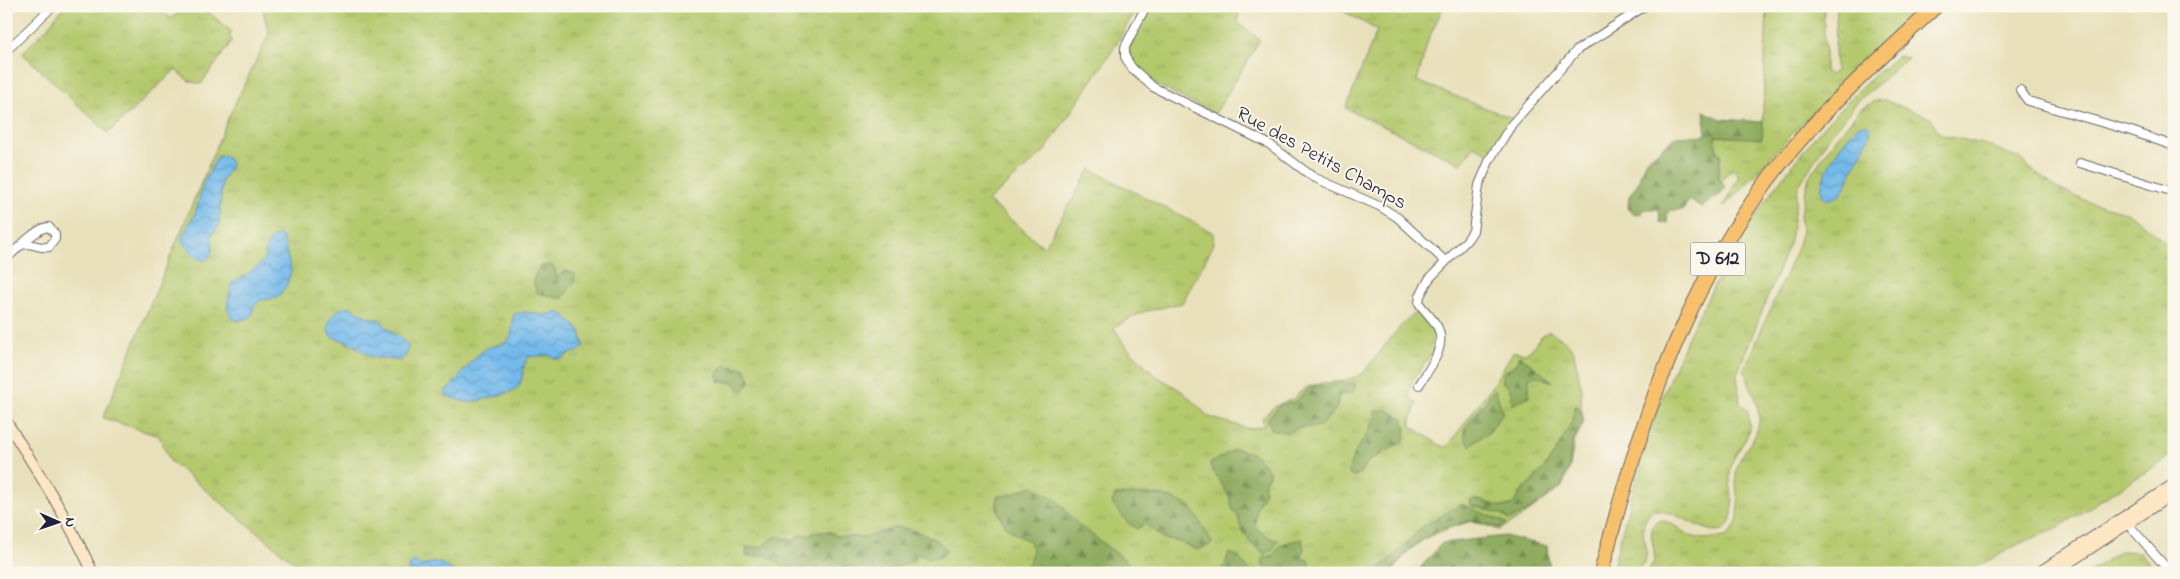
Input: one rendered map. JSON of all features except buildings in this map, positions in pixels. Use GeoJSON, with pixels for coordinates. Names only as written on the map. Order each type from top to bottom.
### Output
{"type":"FeatureCollection","features":[{"type":"Feature","properties":{"kind":"highway","name":"D 612"},"geometry":{"type":"LineString","coordinates":[[1600,573],[1644,424],[1667,362],[1686,319],[1728,241],[1755,197],[1818,120],[1936,6]]}},
{"type":"Feature","properties":{"kind":"main road"},"geometry":{"type":"LineString","coordinates":[[6,421],[62,512],[82,549],[92,573]]}},
{"type":"Feature","properties":{"kind":"main road"},"geometry":{"type":"LineString","coordinates":[[2038,573],[2174,484]]}},
{"type":"Feature","properties":{"kind":"main road"},"geometry":{"type":"LineString","coordinates":[[2053,573],[2174,493]]}},
{"type":"Feature","properties":{"kind":"street"},"geometry":{"type":"LineString","coordinates":[[6,51],[52,6]]}},
{"type":"Feature","properties":{"kind":"street","name":"Rue des Petits Champs"},"geometry":{"type":"LineString","coordinates":[[1146,6],[1125,47],[1125,57],[1132,68],[1153,87],[1269,144],[1313,177],[1379,206],[1397,218],[1445,261]]}},
{"type":"Feature","properties":{"kind":"street"},"geometry":{"type":"LineString","coordinates":[[1419,385],[1439,350],[1441,338],[1438,326],[1419,303],[1420,296],[1429,279],[1467,240],[1472,231],[1479,186],[1490,159],[1512,124],[1577,50],[1645,6]]}},
{"type":"Feature","properties":{"kind":"street"},"geometry":{"type":"LineString","coordinates":[[2020,90],[2028,101],[2131,131],[2174,146]]}},
{"type":"Feature","properties":{"kind":"street"},"geometry":{"type":"LineString","coordinates":[[2080,163],[2174,192]]}},
{"type":"Feature","properties":{"kind":"street"},"geometry":{"type":"LineString","coordinates":[[6,259],[22,245]]}},
{"type":"Feature","properties":{"kind":"street"},"geometry":{"type":"LineString","coordinates":[[2128,524],[2171,573]]}},
{"type":"Feature","properties":{"kind":"green space"},"geometry":{"type":"Polygon","coordinates":[[[64,6],[154,6],[171,18],[188,6],[201,6],[232,32],[229,35],[232,41],[201,84],[189,81],[175,70],[108,133],[22,53],[48,27],[64,6]]]}},
{"type":"Feature","properties":{"kind":"green space"},"geometry":{"type":"Polygon","coordinates":[[[262,6],[1138,6],[1112,51],[1044,152],[988,201],[1044,247],[1090,169],[1214,233],[1212,248],[1182,303],[1143,312],[1114,327],[1123,343],[1155,375],[1183,392],[1209,417],[1250,429],[1264,425],[1262,418],[1269,411],[1280,404],[1293,400],[1308,387],[1316,384],[1342,381],[1361,374],[1417,311],[1422,312],[1431,324],[1435,335],[1435,345],[1410,388],[1410,398],[1417,403],[1411,420],[1411,426],[1443,447],[1448,446],[1494,383],[1513,352],[1526,353],[1530,351],[1540,337],[1549,331],[1564,340],[1573,349],[1582,390],[1581,406],[1584,422],[1574,442],[1570,467],[1562,487],[1526,514],[1499,530],[1472,521],[1426,538],[1408,551],[1392,573],[307,573],[170,461],[159,436],[103,418],[229,116],[269,34],[262,6]]]}},
{"type":"Feature","properties":{"kind":"green space"},"geometry":{"type":"Polygon","coordinates":[[[1148,6],[1239,6],[1238,23],[1260,40],[1215,114],[1151,82],[1128,57],[1129,47],[1148,6]]]}},
{"type":"Feature","properties":{"kind":"green space"},"geometry":{"type":"Polygon","coordinates":[[[1334,6],[1444,6],[1428,40],[1417,81],[1519,121],[1490,154],[1474,146],[1461,164],[1346,108],[1377,30],[1334,6]]]}},
{"type":"Feature","properties":{"kind":"green space"},"geometry":{"type":"Polygon","coordinates":[[[1767,6],[1824,6],[1825,71],[1830,75],[1836,71],[1837,6],[1926,6],[1802,123],[1743,188],[1723,207],[1739,176],[1733,169],[1726,174],[1721,182],[1718,178],[1721,154],[1717,153],[1715,136],[1762,138],[1767,6]]]}},
{"type":"Feature","properties":{"kind":"green space"},"geometry":{"type":"Polygon","coordinates":[[[1897,56],[1908,58],[1857,102],[1831,134],[1798,187],[1790,241],[1737,374],[1740,403],[1748,411],[1749,428],[1745,440],[1732,463],[1730,479],[1732,514],[1729,524],[1724,529],[1718,531],[1710,530],[1674,514],[1654,510],[1647,517],[1644,524],[1646,555],[1643,563],[1633,573],[1612,573],[1636,479],[1658,410],[1686,342],[1708,297],[1733,252],[1761,208],[1792,166],[1825,126],[1860,89],[1897,56]]]}},
{"type":"Feature","properties":{"kind":"green space"},"geometry":{"type":"Polygon","coordinates":[[[1884,100],[1931,118],[1938,132],[1945,136],[1984,144],[2019,158],[2038,175],[2060,190],[2092,203],[2125,212],[2137,219],[2174,250],[2174,454],[2057,528],[2019,544],[1965,573],[1645,573],[1651,567],[1654,560],[1651,533],[1657,521],[1666,522],[1693,537],[1701,538],[1726,537],[1733,530],[1738,513],[1737,467],[1759,425],[1759,411],[1744,370],[1797,248],[1802,230],[1800,215],[1809,177],[1859,110],[1875,101],[1884,100]]]}},
{"type":"Feature","properties":{"kind":"green space"},"geometry":{"type":"Polygon","coordinates":[[[1704,111],[1721,119],[1763,122],[1762,139],[1715,136],[1717,153],[1721,154],[1718,178],[1725,187],[1721,194],[1702,207],[1689,200],[1683,210],[1670,210],[1667,215],[1668,223],[1660,222],[1659,209],[1646,209],[1639,215],[1633,214],[1628,208],[1629,196],[1638,183],[1645,161],[1676,137],[1706,135],[1704,111]]]}},
{"type":"Feature","properties":{"kind":"green space"},"geometry":{"type":"Polygon","coordinates":[[[549,265],[554,267],[557,277],[566,271],[575,274],[574,283],[562,299],[537,293],[535,289],[534,278],[536,272],[541,266],[549,265]]]}},
{"type":"Feature","properties":{"kind":"green space"},"geometry":{"type":"Polygon","coordinates":[[[1519,355],[1553,382],[1536,376],[1529,378],[1529,396],[1512,405],[1510,388],[1503,383],[1503,373],[1517,363],[1519,355]]]}},
{"type":"Feature","properties":{"kind":"green space"},"geometry":{"type":"Polygon","coordinates":[[[726,365],[745,369],[751,381],[744,390],[739,390],[734,382],[718,382],[718,372],[726,365]]]}},
{"type":"Feature","properties":{"kind":"green space"},"geometry":{"type":"Polygon","coordinates":[[[1345,383],[1355,384],[1355,390],[1352,393],[1339,395],[1337,408],[1320,426],[1295,429],[1288,433],[1272,430],[1267,419],[1280,405],[1295,402],[1311,387],[1345,383]]]}},
{"type":"Feature","properties":{"kind":"green space"},"geometry":{"type":"Polygon","coordinates":[[[1495,389],[1503,413],[1489,433],[1476,440],[1471,446],[1466,441],[1464,429],[1495,389]]]}},
{"type":"Feature","properties":{"kind":"green space"},"geometry":{"type":"Polygon","coordinates":[[[1576,404],[1583,421],[1572,444],[1569,466],[1561,486],[1529,510],[1509,520],[1501,514],[1471,505],[1470,500],[1475,499],[1503,507],[1513,504],[1525,487],[1532,483],[1556,451],[1573,420],[1576,404]]]}},
{"type":"Feature","properties":{"kind":"green space"},"geometry":{"type":"Polygon","coordinates":[[[1378,410],[1388,410],[1403,419],[1406,429],[1404,441],[1369,461],[1361,472],[1353,477],[1349,474],[1350,465],[1357,449],[1371,427],[1375,412],[1378,410]]]}},
{"type":"Feature","properties":{"kind":"green space"},"geometry":{"type":"Polygon","coordinates":[[[1234,449],[1246,451],[1256,456],[1264,463],[1270,473],[1264,484],[1265,492],[1257,507],[1255,525],[1258,530],[1272,539],[1278,540],[1272,551],[1265,554],[1254,546],[1242,532],[1238,516],[1232,509],[1230,498],[1209,464],[1234,449]]]}},
{"type":"Feature","properties":{"kind":"green space"},"geometry":{"type":"Polygon","coordinates":[[[1033,486],[1058,501],[1075,522],[1138,570],[1137,573],[1020,573],[1031,559],[1030,541],[1010,530],[1005,524],[998,512],[997,496],[1012,494],[1033,486]]]}},
{"type":"Feature","properties":{"kind":"green space"},"geometry":{"type":"Polygon","coordinates":[[[1151,494],[1171,498],[1191,507],[1213,544],[1197,550],[1178,541],[1162,538],[1145,524],[1137,529],[1128,523],[1112,503],[1115,495],[1151,494]]]}},
{"type":"Feature","properties":{"kind":"green space"},"geometry":{"type":"Polygon","coordinates":[[[1461,504],[1507,523],[1499,528],[1473,520],[1439,530],[1411,548],[1390,573],[1374,573],[1405,546],[1422,527],[1461,504]]]}},
{"type":"Feature","properties":{"kind":"green space"},"geometry":{"type":"Polygon","coordinates":[[[898,527],[918,532],[938,541],[947,550],[941,557],[927,558],[918,554],[914,561],[875,573],[794,573],[765,555],[746,557],[746,547],[762,547],[777,536],[794,541],[799,535],[824,532],[833,533],[837,536],[866,537],[898,527]]]}},
{"type":"Feature","properties":{"kind":"green space"},"geometry":{"type":"Polygon","coordinates":[[[1505,536],[1547,546],[1550,573],[1416,573],[1442,543],[1505,536]]]}},
{"type":"Feature","properties":{"kind":"green space"},"geometry":{"type":"Polygon","coordinates":[[[1302,539],[1304,548],[1301,559],[1309,559],[1308,571],[1265,573],[1262,559],[1273,555],[1285,543],[1302,539]]]}},
{"type":"Feature","properties":{"kind":"green space"},"geometry":{"type":"Polygon","coordinates":[[[2120,551],[2140,552],[2158,573],[2088,573],[2120,551]]]}},
{"type":"Feature","properties":{"kind":"green space"},"geometry":{"type":"Polygon","coordinates":[[[1229,553],[1237,556],[1252,573],[1222,573],[1229,553]]]}},
{"type":"Feature","properties":{"kind":"water"},"geometry":{"type":"Polygon","coordinates":[[[1868,124],[1870,135],[1841,195],[1827,200],[1822,194],[1825,173],[1839,149],[1854,130],[1860,125],[1868,124]]]}},
{"type":"Feature","properties":{"kind":"water"},"geometry":{"type":"Polygon","coordinates":[[[218,156],[225,156],[230,161],[231,166],[222,181],[219,225],[211,236],[211,254],[204,261],[195,256],[181,239],[195,214],[204,182],[218,156]]]}},
{"type":"Feature","properties":{"kind":"water"},"geometry":{"type":"Polygon","coordinates":[[[279,235],[283,237],[291,271],[287,285],[277,298],[261,300],[254,306],[252,315],[249,318],[238,321],[233,319],[227,308],[232,282],[245,276],[264,261],[269,242],[279,235]]]}},
{"type":"Feature","properties":{"kind":"water"},"geometry":{"type":"Polygon","coordinates":[[[349,306],[366,316],[382,321],[406,344],[407,354],[401,361],[372,357],[352,344],[330,336],[328,326],[332,317],[335,313],[349,306]]]}},
{"type":"Feature","properties":{"kind":"water"},"geometry":{"type":"Polygon","coordinates":[[[525,312],[545,315],[559,312],[563,314],[580,331],[584,346],[578,352],[571,353],[559,360],[549,355],[528,357],[518,387],[502,395],[469,402],[446,396],[444,391],[450,388],[479,354],[487,348],[503,344],[508,340],[514,314],[525,312]]]}},
{"type":"Feature","properties":{"kind":"water"},"geometry":{"type":"Polygon","coordinates":[[[415,561],[422,566],[438,563],[457,573],[408,573],[411,563],[415,561]]]}}]}
